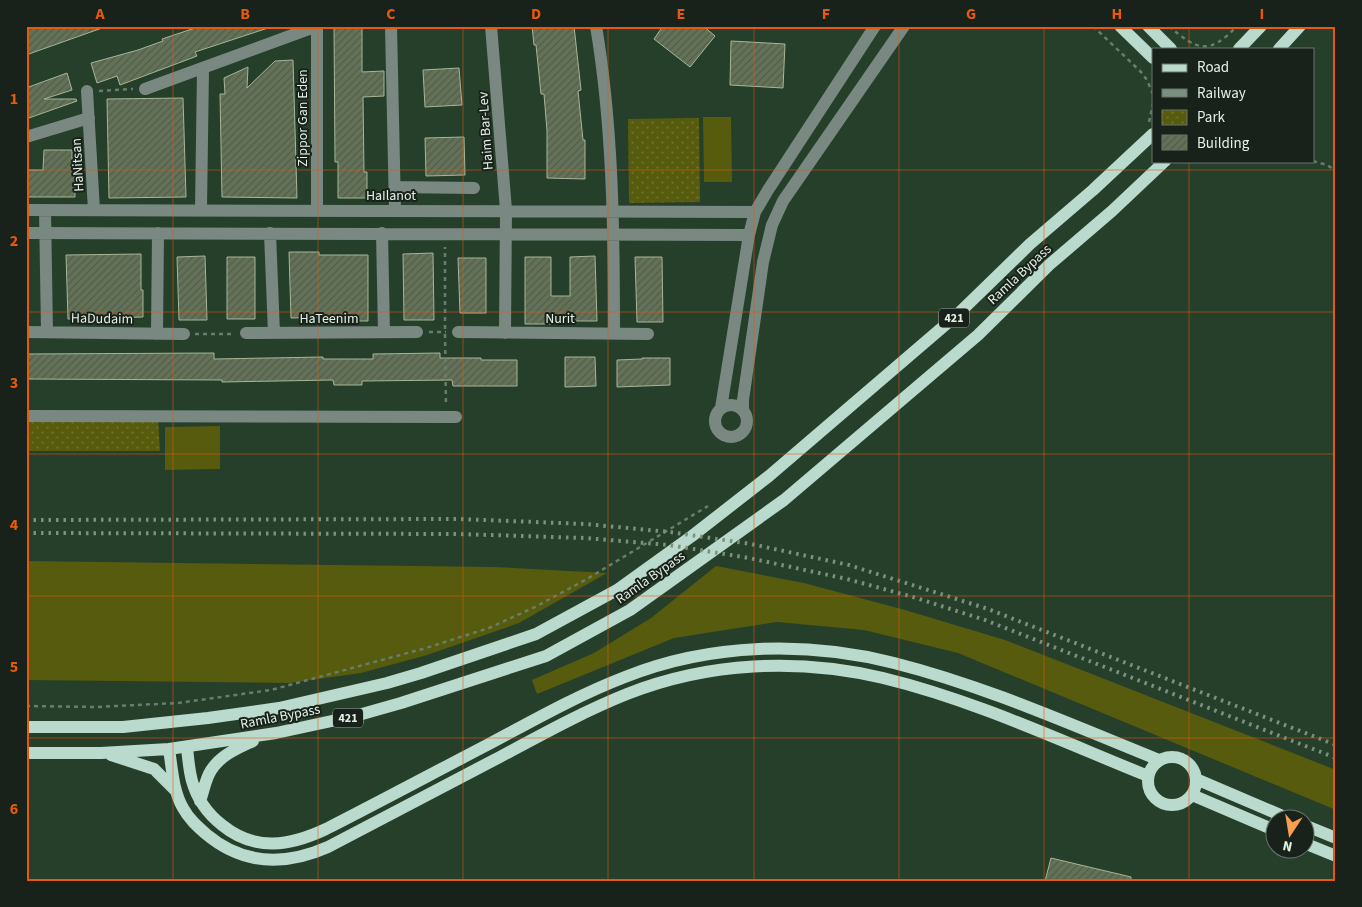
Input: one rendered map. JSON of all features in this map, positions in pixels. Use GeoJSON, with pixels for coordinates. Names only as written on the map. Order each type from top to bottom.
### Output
{"type":"FeatureCollection","features":[{"type":"Feature","properties":{"kind":"main road"},"geometry":{"type":"LineString","coordinates":[[1120,26],[1152,57]]}},
{"type":"Feature","properties":{"kind":"main road"},"geometry":{"type":"LineString","coordinates":[[1148,26],[1171,48]]}},
{"type":"Feature","properties":{"kind":"main road"},"geometry":{"type":"LineString","coordinates":[[1240,48],[1261,26]]}},
{"type":"Feature","properties":{"kind":"main road"},"geometry":{"type":"LineString","coordinates":[[1279,48],[1300,26]]}},
{"type":"Feature","properties":{"kind":"main road","name":"Ramla Bypass"},"geometry":{"type":"LineString","coordinates":[[26,727],[123,727],[279,708],[327,698],[421,673],[536,634],[613,592],[692,536],[746,494],[958,314],[1030,244],[1093,190],[1152,135]]}},
{"type":"Feature","properties":{"kind":"main road","name":"Ramla Bypass"},"geometry":{"type":"LineString","coordinates":[[26,752],[101,752],[169,749],[264,735],[355,716],[546,656],[630,610],[784,500],[978,334],[1049,265],[1112,211],[1164,162]]}},
{"type":"Feature","properties":{"kind":"main road"},"geometry":{"type":"LineString","coordinates":[[187,747],[192,781],[200,801],[213,818],[242,838],[258,843],[293,842],[326,830],[573,699],[627,676],[680,660],[732,651],[784,649],[838,653],[892,663],[950,679],[1010,700],[1159,760],[1172,757],[1186,761],[1192,768],[1196,779],[1196,787],[1192,795],[1185,802],[1176,806],[1162,804],[1154,798],[1149,790],[1148,776],[1159,760]]}},
{"type":"Feature","properties":{"kind":"main road"},"geometry":{"type":"LineString","coordinates":[[169,749],[176,791],[182,808],[194,824],[213,840],[232,852],[252,858],[272,860],[292,859],[328,848],[575,717],[628,694],[680,677],[721,669],[779,665],[830,668],[882,678],[938,694],[997,715],[1148,776]]}},
{"type":"Feature","properties":{"kind":"main road"},"geometry":{"type":"LineString","coordinates":[[200,801],[209,775],[217,763],[227,753],[264,735]]}},
{"type":"Feature","properties":{"kind":"main road"},"geometry":{"type":"LineString","coordinates":[[101,752],[154,769],[176,791]]}},
{"type":"Feature","properties":{"kind":"main road"},"geometry":{"type":"LineString","coordinates":[[1196,779],[1269,810]]}},
{"type":"Feature","properties":{"kind":"main road"},"geometry":{"type":"LineString","coordinates":[[1192,795],[1264,826]]}},
{"type":"Feature","properties":{"kind":"main road"},"geometry":{"type":"LineString","coordinates":[[1314,829],[1336,838]]}},
{"type":"Feature","properties":{"kind":"main road"},"geometry":{"type":"LineString","coordinates":[[1314,847],[1336,856]]}},
{"type":"Feature","properties":{"kind":"street","name":"Zippor Gan Eden"},"geometry":{"type":"LineString","coordinates":[[145,89],[317,26],[317,210]]}},
{"type":"Feature","properties":{"kind":"street"},"geometry":{"type":"LineString","coordinates":[[391,26],[395,210]]}},
{"type":"Feature","properties":{"kind":"street","name":"Haim Bar-Lev"},"geometry":{"type":"LineString","coordinates":[[492,26],[506,210],[506,233]]}},
{"type":"Feature","properties":{"kind":"street"},"geometry":{"type":"LineString","coordinates":[[596,26],[606,99],[614,233],[614,333]]}},
{"type":"Feature","properties":{"kind":"street"},"geometry":{"type":"LineString","coordinates":[[875,26],[768,190],[756,212],[749,235],[721,408],[714,421],[717,431],[726,437],[737,437],[745,430],[747,420],[742,410],[743,400],[763,262],[772,225],[783,201],[904,26]]}},
{"type":"Feature","properties":{"kind":"street"},"geometry":{"type":"LineString","coordinates":[[201,210],[203,68]]}},
{"type":"Feature","properties":{"kind":"street","name":"HaNitsan"},"geometry":{"type":"LineString","coordinates":[[87,91],[94,210]]}},
{"type":"Feature","properties":{"kind":"street","name":"HaNitsan"},"geometry":{"type":"LineString","coordinates":[[26,137],[89,118]]}},
{"type":"Feature","properties":{"kind":"street"},"geometry":{"type":"LineString","coordinates":[[395,187],[474,188]]}},
{"type":"Feature","properties":{"kind":"street","name":"HaIlanot"},"geometry":{"type":"LineString","coordinates":[[26,210],[756,212]]}},
{"type":"Feature","properties":{"kind":"street"},"geometry":{"type":"LineString","coordinates":[[45,210],[47,332]]}},
{"type":"Feature","properties":{"kind":"street"},"geometry":{"type":"LineString","coordinates":[[26,233],[614,233],[749,235]]}},
{"type":"Feature","properties":{"kind":"street"},"geometry":{"type":"LineString","coordinates":[[157,334],[158,233]]}},
{"type":"Feature","properties":{"kind":"street"},"geometry":{"type":"LineString","coordinates":[[270,233],[274,333]]}},
{"type":"Feature","properties":{"kind":"street"},"geometry":{"type":"LineString","coordinates":[[382,233],[384,332]]}},
{"type":"Feature","properties":{"kind":"street"},"geometry":{"type":"LineString","coordinates":[[505,333],[506,233]]}},
{"type":"Feature","properties":{"kind":"street","name":"HaDudaim"},"geometry":{"type":"LineString","coordinates":[[26,332],[184,334]]}},
{"type":"Feature","properties":{"kind":"street","name":"HaTeenim"},"geometry":{"type":"LineString","coordinates":[[246,333],[417,332]]}},
{"type":"Feature","properties":{"kind":"street","name":"Nurit"},"geometry":{"type":"LineString","coordinates":[[452,332],[648,334]]}},
{"type":"Feature","properties":{"kind":"street"},"geometry":{"type":"LineString","coordinates":[[721,408],[732,405],[742,410]]}},
{"type":"Feature","properties":{"kind":"street"},"geometry":{"type":"LineString","coordinates":[[26,416],[451,418]]}},
{"type":"Feature","properties":{"kind":"path"},"geometry":{"type":"LineString","coordinates":[[1094,26],[1141,72],[1152,92]]}},
{"type":"Feature","properties":{"kind":"path"},"geometry":{"type":"LineString","coordinates":[[1169,26],[1193,44],[1209,48],[1223,40],[1237,26]]}},
{"type":"Feature","properties":{"kind":"path"},"geometry":{"type":"LineString","coordinates":[[87,91],[145,89]]}},
{"type":"Feature","properties":{"kind":"path"},"geometry":{"type":"LineString","coordinates":[[1314,161],[1327,165],[1336,171]]}},
{"type":"Feature","properties":{"kind":"path"},"geometry":{"type":"LineString","coordinates":[[446,233],[452,332],[451,418]]}},
{"type":"Feature","properties":{"kind":"path"},"geometry":{"type":"LineString","coordinates":[[417,332],[452,332]]}},
{"type":"Feature","properties":{"kind":"path"},"geometry":{"type":"LineString","coordinates":[[184,334],[246,333]]}},
{"type":"Feature","properties":{"kind":"path"},"geometry":{"type":"LineString","coordinates":[[26,706],[96,707],[178,703],[271,690],[426,648],[489,628],[535,607],[587,579],[715,502]]}},
{"type":"Feature","properties":{"kind":"green space"},"geometry":{"type":"Polygon","coordinates":[[[703,117],[731,117],[732,182],[704,182],[703,117]]]}},
{"type":"Feature","properties":{"kind":"green space"},"geometry":{"type":"Polygon","coordinates":[[[699,118],[700,202],[629,203],[628,119],[699,118]]]}},
{"type":"Feature","properties":{"kind":"green space"},"geometry":{"type":"Polygon","coordinates":[[[26,416],[158,416],[160,451],[26,451],[26,416]]]}},
{"type":"Feature","properties":{"kind":"green space"},"geometry":{"type":"Polygon","coordinates":[[[220,426],[220,469],[165,470],[165,427],[220,426]]]}},
{"type":"Feature","properties":{"kind":"green space"},"geometry":{"type":"Polygon","coordinates":[[[26,561],[495,567],[607,573],[519,623],[427,655],[361,673],[289,683],[26,680],[26,561]]]}},
{"type":"Feature","properties":{"kind":"green space"},"geometry":{"type":"Polygon","coordinates":[[[716,566],[804,583],[905,610],[1005,640],[1336,770],[1336,810],[958,653],[864,630],[777,622],[674,638],[537,694],[532,680],[594,653],[651,618],[716,566]]]}},
{"type":"Feature","properties":{"kind":"building"},"geometry":{"type":"Polygon","coordinates":[[[36,26],[102,26],[102,28],[26,55],[26,30],[36,26]]]}},
{"type":"Feature","properties":{"kind":"building"},"geometry":{"type":"Polygon","coordinates":[[[194,26],[268,26],[268,28],[195,52],[197,56],[120,85],[117,76],[97,83],[91,63],[138,50],[163,41],[162,39],[195,28],[194,26]]]}},
{"type":"Feature","properties":{"kind":"building"},"geometry":{"type":"Polygon","coordinates":[[[334,26],[362,26],[362,72],[384,71],[384,96],[363,97],[364,172],[367,172],[367,198],[338,198],[338,162],[335,162],[334,26]]]}},
{"type":"Feature","properties":{"kind":"building"},"geometry":{"type":"Polygon","coordinates":[[[532,26],[574,26],[581,90],[578,91],[583,140],[585,140],[585,179],[547,178],[547,131],[544,94],[541,94],[532,26]]]}},
{"type":"Feature","properties":{"kind":"building"},"geometry":{"type":"Polygon","coordinates":[[[663,26],[703,26],[715,36],[690,67],[654,39],[663,26]]]}},
{"type":"Feature","properties":{"kind":"building"},"geometry":{"type":"Polygon","coordinates":[[[731,41],[785,44],[783,88],[730,85],[731,41]]]}},
{"type":"Feature","properties":{"kind":"building"},"geometry":{"type":"Polygon","coordinates":[[[293,60],[297,198],[222,197],[220,94],[225,94],[224,78],[248,67],[247,88],[275,61],[293,60]]]}},
{"type":"Feature","properties":{"kind":"building"},"geometry":{"type":"Polygon","coordinates":[[[459,68],[462,105],[425,107],[423,70],[459,68]]]}},
{"type":"Feature","properties":{"kind":"building"},"geometry":{"type":"Polygon","coordinates":[[[67,73],[72,90],[44,99],[76,99],[77,101],[26,119],[26,88],[67,73]]]}},
{"type":"Feature","properties":{"kind":"building"},"geometry":{"type":"Polygon","coordinates":[[[183,98],[186,197],[109,198],[107,99],[183,98]]]}},
{"type":"Feature","properties":{"kind":"building"},"geometry":{"type":"Polygon","coordinates":[[[464,137],[465,175],[426,176],[425,138],[464,137]]]}},
{"type":"Feature","properties":{"kind":"building"},"geometry":{"type":"Polygon","coordinates":[[[44,150],[72,150],[75,197],[26,197],[26,170],[43,170],[44,150]]]}},
{"type":"Feature","properties":{"kind":"building"},"geometry":{"type":"Polygon","coordinates":[[[289,252],[319,252],[319,255],[368,255],[368,321],[338,321],[338,317],[291,318],[289,252]]]}},
{"type":"Feature","properties":{"kind":"building"},"geometry":{"type":"Polygon","coordinates":[[[433,253],[434,320],[404,320],[403,254],[433,253]]]}},
{"type":"Feature","properties":{"kind":"building"},"geometry":{"type":"Polygon","coordinates":[[[141,254],[143,317],[68,319],[66,255],[141,254]]]}},
{"type":"Feature","properties":{"kind":"building"},"geometry":{"type":"Polygon","coordinates":[[[205,256],[207,320],[179,320],[177,257],[205,256]]]}},
{"type":"Feature","properties":{"kind":"building"},"geometry":{"type":"Polygon","coordinates":[[[595,256],[597,321],[554,321],[554,324],[525,324],[525,257],[551,257],[551,296],[570,296],[570,257],[595,256]]]}},
{"type":"Feature","properties":{"kind":"building"},"geometry":{"type":"Polygon","coordinates":[[[227,257],[255,257],[255,319],[227,319],[227,257]]]}},
{"type":"Feature","properties":{"kind":"building"},"geometry":{"type":"Polygon","coordinates":[[[635,257],[662,257],[663,322],[637,322],[635,257]]]}},
{"type":"Feature","properties":{"kind":"building"},"geometry":{"type":"Polygon","coordinates":[[[458,258],[486,258],[486,313],[460,313],[458,258]]]}},
{"type":"Feature","properties":{"kind":"building"},"geometry":{"type":"Polygon","coordinates":[[[214,353],[214,359],[323,357],[323,359],[373,359],[373,354],[440,353],[440,358],[517,360],[517,386],[453,386],[452,380],[362,381],[362,385],[334,385],[333,380],[222,382],[222,380],[26,379],[26,354],[214,353]]]}},
{"type":"Feature","properties":{"kind":"building"},"geometry":{"type":"Polygon","coordinates":[[[565,357],[595,357],[596,386],[565,387],[565,357]]]}},
{"type":"Feature","properties":{"kind":"building"},"geometry":{"type":"Polygon","coordinates":[[[670,358],[670,385],[617,387],[617,360],[670,358]]]}},
{"type":"Feature","properties":{"kind":"building"},"geometry":{"type":"Polygon","coordinates":[[[1051,858],[1131,877],[1131,881],[1045,881],[1051,858]]]}},
{"type":"Feature","properties":{"kind":"railway"},"geometry":{"type":"LineString","coordinates":[[26,520],[459,519],[585,524],[670,532],[751,544],[849,565],[988,609],[1336,745]]}},
{"type":"Feature","properties":{"kind":"railway"},"geometry":{"type":"LineString","coordinates":[[26,533],[458,534],[585,538],[669,545],[749,558],[847,579],[913,597],[985,620],[1336,758]]}}]}
